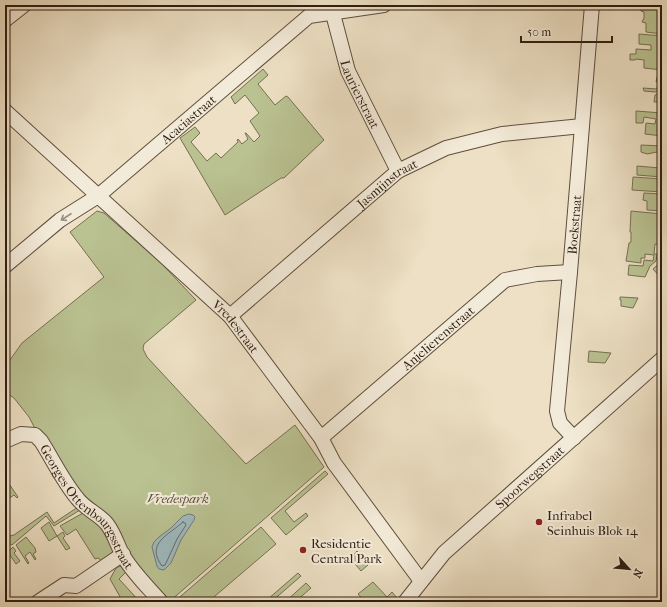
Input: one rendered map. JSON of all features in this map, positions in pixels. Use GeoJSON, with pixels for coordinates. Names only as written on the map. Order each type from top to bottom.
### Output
{"type":"FeatureCollection","features":[{"type":"Feature","properties":{"kind":"street"},"geometry":{"type":"LineString","coordinates":[[5,20],[24,5]]}},
{"type":"Feature","properties":{"kind":"street","name":"Acaciastraat"},"geometry":{"type":"LineString","coordinates":[[5,266],[60,220],[98,196],[308,11],[333,14],[357,7],[384,5]]}},
{"type":"Feature","properties":{"kind":"street","name":"Boekstraat"},"geometry":{"type":"LineString","coordinates":[[574,438],[560,423],[556,411],[570,272],[592,5]]}},
{"type":"Feature","properties":{"kind":"street","name":"Laurierstraat"},"geometry":{"type":"LineString","coordinates":[[333,14],[348,70],[398,171]]}},
{"type":"Feature","properties":{"kind":"street","name":"Vredestraat"},"geometry":{"type":"LineString","coordinates":[[5,111],[230,316],[321,438],[334,463],[421,581]]}},
{"type":"Feature","properties":{"kind":"street","name":"Jasmijnstraat"},"geometry":{"type":"LineString","coordinates":[[230,316],[398,171],[446,148],[502,134],[582,126]]}},
{"type":"Feature","properties":{"kind":"street","name":"Anjelierenstraat"},"geometry":{"type":"LineString","coordinates":[[321,438],[505,280],[537,274],[570,272]]}},
{"type":"Feature","properties":{"kind":"street","name":"Spoorwegstraat"},"geometry":{"type":"LineString","coordinates":[[405,602],[444,553],[662,359]]}},
{"type":"Feature","properties":{"kind":"street","name":"Georges Ottenbourgsstraat"},"geometry":{"type":"LineString","coordinates":[[5,441],[21,434],[35,435],[41,441],[77,499],[107,524],[123,554],[140,578],[161,602]]}},
{"type":"Feature","properties":{"kind":"street"},"geometry":{"type":"LineString","coordinates":[[38,602],[64,585],[76,586],[123,554]]}},
{"type":"Feature","properties":{"kind":"green space"},"geometry":{"type":"Polygon","coordinates":[[[630,5],[662,5],[662,34],[646,32],[646,23],[642,22],[644,12],[641,11],[641,7],[630,7],[630,5]]]}},
{"type":"Feature","properties":{"kind":"green space"},"geometry":{"type":"Polygon","coordinates":[[[639,34],[662,36],[662,70],[644,68],[644,60],[630,60],[630,54],[636,54],[636,49],[651,50],[651,45],[639,44],[639,34]]]}},
{"type":"Feature","properties":{"kind":"green space"},"geometry":{"type":"Polygon","coordinates":[[[263,69],[268,75],[258,84],[275,105],[286,96],[288,97],[324,140],[284,178],[281,178],[225,215],[180,138],[195,127],[200,133],[191,142],[207,161],[216,153],[221,158],[238,142],[238,139],[242,144],[248,139],[245,133],[254,142],[260,136],[250,121],[259,113],[245,95],[235,104],[231,97],[263,69]]]}},
{"type":"Feature","properties":{"kind":"green space"},"geometry":{"type":"Polygon","coordinates":[[[658,73],[662,73],[662,90],[655,92],[644,91],[643,88],[657,89],[658,82],[656,82],[658,73]]]}},
{"type":"Feature","properties":{"kind":"green space"},"geometry":{"type":"Polygon","coordinates":[[[662,92],[662,102],[654,102],[655,95],[662,92]]]}},
{"type":"Feature","properties":{"kind":"green space"},"geometry":{"type":"Polygon","coordinates":[[[636,111],[662,113],[662,136],[645,134],[646,123],[655,124],[656,119],[644,117],[643,123],[636,123],[636,111]]]}},
{"type":"Feature","properties":{"kind":"green space"},"geometry":{"type":"Polygon","coordinates":[[[641,145],[662,146],[662,151],[647,154],[641,152],[641,145]]]}},
{"type":"Feature","properties":{"kind":"green space"},"geometry":{"type":"Polygon","coordinates":[[[661,164],[662,177],[637,175],[637,166],[660,168],[661,164]]]}},
{"type":"Feature","properties":{"kind":"green space"},"geometry":{"type":"Polygon","coordinates":[[[633,177],[662,179],[662,192],[632,190],[633,177]]]}},
{"type":"Feature","properties":{"kind":"green space"},"geometry":{"type":"Polygon","coordinates":[[[644,193],[662,194],[662,211],[647,210],[647,201],[643,200],[644,193]]]}},
{"type":"Feature","properties":{"kind":"green space","name":"Vredespark"},"geometry":{"type":"Polygon","coordinates":[[[97,211],[104,213],[161,263],[196,300],[144,344],[143,349],[147,357],[246,464],[295,425],[324,467],[169,602],[162,602],[79,498],[42,442],[29,417],[14,398],[5,392],[5,367],[22,343],[104,277],[70,232],[97,211]]]}},
{"type":"Feature","properties":{"kind":"green space"},"geometry":{"type":"Polygon","coordinates":[[[631,211],[662,214],[662,245],[655,244],[654,254],[657,254],[656,261],[650,266],[645,277],[628,275],[629,265],[643,266],[644,260],[653,261],[654,255],[645,254],[645,258],[641,258],[641,263],[626,261],[629,243],[631,242],[631,211]]]}},
{"type":"Feature","properties":{"kind":"green space"},"geometry":{"type":"Polygon","coordinates":[[[662,261],[662,279],[653,269],[662,261]]]}},
{"type":"Feature","properties":{"kind":"green space"},"geometry":{"type":"Polygon","coordinates":[[[620,297],[638,298],[633,308],[621,306],[620,297]]]}},
{"type":"Feature","properties":{"kind":"green space"},"geometry":{"type":"Polygon","coordinates":[[[589,351],[611,353],[605,363],[588,362],[589,351]]]}},
{"type":"Feature","properties":{"kind":"green space"},"geometry":{"type":"Polygon","coordinates":[[[325,471],[328,474],[285,511],[294,522],[306,513],[308,516],[286,535],[271,518],[325,471]]]}},
{"type":"Feature","properties":{"kind":"green space"},"geometry":{"type":"Polygon","coordinates":[[[5,478],[18,497],[17,498],[14,495],[8,499],[5,495],[5,478]]]}},
{"type":"Feature","properties":{"kind":"green space"},"geometry":{"type":"Polygon","coordinates":[[[78,507],[80,510],[54,526],[46,516],[12,545],[5,541],[5,537],[14,535],[47,512],[54,523],[78,507]]]}},
{"type":"Feature","properties":{"kind":"green space"},"geometry":{"type":"Polygon","coordinates":[[[83,513],[96,518],[115,546],[108,562],[104,563],[98,558],[95,559],[76,529],[67,535],[60,526],[83,513]]]}},
{"type":"Feature","properties":{"kind":"green space"},"geometry":{"type":"Polygon","coordinates":[[[49,522],[57,536],[49,541],[41,528],[49,522]]]}},
{"type":"Feature","properties":{"kind":"green space"},"geometry":{"type":"Polygon","coordinates":[[[261,527],[276,544],[208,602],[174,602],[261,527]]]}},
{"type":"Feature","properties":{"kind":"green space"},"geometry":{"type":"Polygon","coordinates":[[[63,532],[65,536],[63,538],[70,548],[66,550],[57,536],[63,532]]]}},
{"type":"Feature","properties":{"kind":"green space"},"geometry":{"type":"Polygon","coordinates":[[[26,537],[35,548],[36,552],[33,554],[36,559],[35,560],[30,552],[25,556],[29,563],[28,564],[16,545],[26,537]]]}},
{"type":"Feature","properties":{"kind":"green space"},"geometry":{"type":"Polygon","coordinates":[[[13,547],[16,551],[14,553],[20,561],[16,564],[8,552],[13,547]]]}},
{"type":"Feature","properties":{"kind":"green space"},"geometry":{"type":"Polygon","coordinates":[[[357,551],[368,565],[361,571],[350,558],[357,551]]]}},
{"type":"Feature","properties":{"kind":"green space"},"geometry":{"type":"Polygon","coordinates":[[[120,566],[127,571],[119,579],[140,602],[123,602],[110,579],[116,568],[120,566]]]}},
{"type":"Feature","properties":{"kind":"green space"},"geometry":{"type":"Polygon","coordinates":[[[298,573],[301,576],[271,602],[268,599],[298,573]]]}},
{"type":"Feature","properties":{"kind":"green space"},"geometry":{"type":"Polygon","coordinates":[[[373,582],[387,597],[392,592],[397,598],[395,602],[365,602],[358,594],[373,582]]]}},
{"type":"Feature","properties":{"kind":"green space"},"geometry":{"type":"Polygon","coordinates":[[[306,583],[311,588],[295,602],[285,602],[306,583]]]}},
{"type":"Feature","properties":{"kind":"water"},"geometry":{"type":"Polygon","coordinates":[[[189,514],[195,517],[194,520],[181,540],[171,563],[164,570],[159,569],[152,547],[154,542],[183,516],[189,514]]]}},
{"type":"Feature","properties":{"kind":"place","name":"Infrabel Seinhuis Blok 14"},"geometry":{"type":"Point","coordinates":[539,522]}},
{"type":"Feature","properties":{"kind":"place","name":"Residentie Central Park"},"geometry":{"type":"Point","coordinates":[303,550]}}]}
